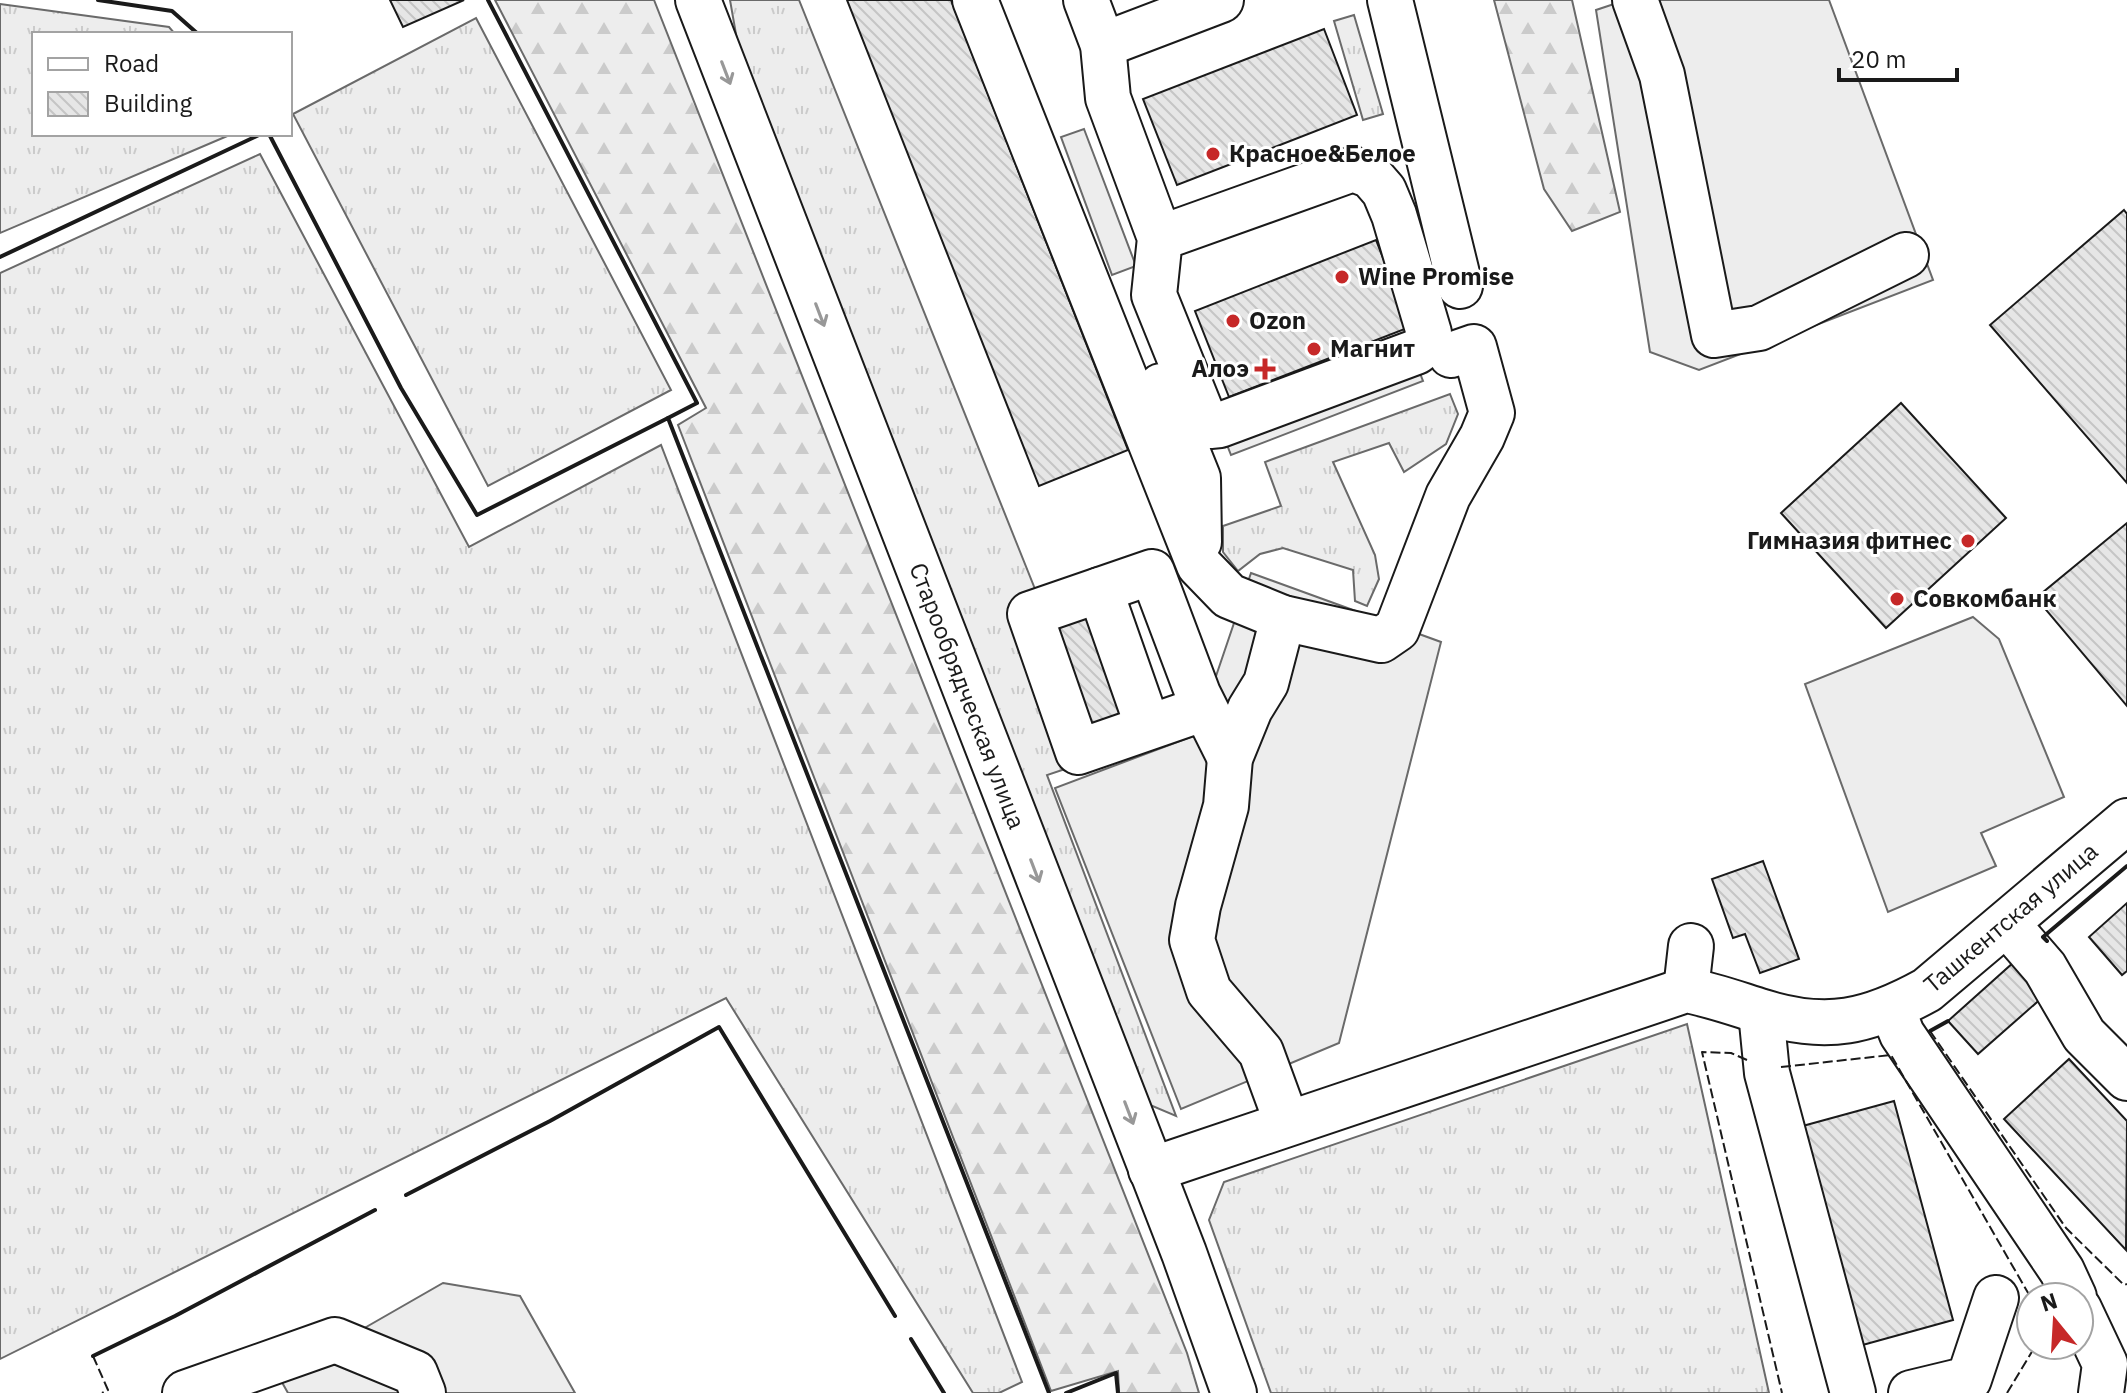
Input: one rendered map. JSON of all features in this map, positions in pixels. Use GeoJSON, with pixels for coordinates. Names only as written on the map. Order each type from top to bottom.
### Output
{"type":"FeatureCollection","features":[{"type":"Feature","properties":{"kind":"street","name":"Старообрядческая улица"},"geometry":{"type":"LineString","coordinates":[[698,0],[1151,1170],[1234,1393]]}},
{"type":"Feature","properties":{"kind":"street"},"geometry":{"type":"LineString","coordinates":[[975,0],[1199,547],[1229,596],[1283,618],[1381,640],[1397,629],[1448,496],[1482,437],[1492,413],[1474,347],[1451,355]]}},
{"type":"Feature","properties":{"kind":"street"},"geometry":{"type":"LineString","coordinates":[[1086,0],[1103,45],[1108,98],[1160,238],[1147,353],[1198,478],[1199,547]]}},
{"type":"Feature","properties":{"kind":"street"},"geometry":{"type":"LineString","coordinates":[[1103,45],[1221,0]]}},
{"type":"Feature","properties":{"kind":"street"},"geometry":{"type":"LineString","coordinates":[[1390,0],[1460,286]]}},
{"type":"Feature","properties":{"kind":"street"},"geometry":{"type":"LineString","coordinates":[[1635,0],[1662,75],[1714,335],[1759,328],[1906,255]]}},
{"type":"Feature","properties":{"kind":"street"},"geometry":{"type":"LineString","coordinates":[[1154,295],[1204,419],[1210,426],[1220,425],[1402,357],[1427,344],[1429,333],[1384,191],[1371,176],[1353,169],[1160,238]]}},
{"type":"Feature","properties":{"kind":"street"},"geometry":{"type":"LineString","coordinates":[[1199,547],[1227,490],[1219,470]]}},
{"type":"Feature","properties":{"kind":"street"},"geometry":{"type":"LineString","coordinates":[[1205,708],[1078,752],[1030,614],[1152,572],[1205,708],[1230,758]]}},
{"type":"Feature","properties":{"kind":"street"},"geometry":{"type":"LineString","coordinates":[[1100,590],[1148,727]]}},
{"type":"Feature","properties":{"kind":"street"},"geometry":{"type":"LineString","coordinates":[[1283,618],[1266,683],[1250,709],[1230,758],[1226,806],[1198,906],[1192,940],[1209,991],[1261,1052],[1287,1123]]}},
{"type":"Feature","properties":{"kind":"street","name":"Ташкентская улица"},"geometry":{"type":"LineString","coordinates":[[1686,990],[1715,995],[1761,1012],[1808,1023],[1855,1021],[1892,1009],[1927,990],[2127,821]]}},
{"type":"Feature","properties":{"kind":"street"},"geometry":{"type":"LineString","coordinates":[[2007,924],[2045,968],[2084,1035],[2127,1078]]}},
{"type":"Feature","properties":{"kind":"street"},"geometry":{"type":"LineString","coordinates":[[1151,1170],[1686,990],[1691,946]]}},
{"type":"Feature","properties":{"kind":"street"},"geometry":{"type":"LineString","coordinates":[[1892,1009],[1902,1034],[2067,1281]]}},
{"type":"Feature","properties":{"kind":"street"},"geometry":{"type":"LineString","coordinates":[[1761,1012],[1767,1073],[1853,1393]]}},
{"type":"Feature","properties":{"kind":"street"},"geometry":{"type":"LineString","coordinates":[[1911,1393],[1969,1379],[1996,1298]]}},
{"type":"Feature","properties":{"kind":"street"},"geometry":{"type":"LineString","coordinates":[[185,1393],[335,1340],[415,1373],[423,1393]]}},
{"type":"Feature","properties":{"kind":"street"},"geometry":{"type":"LineString","coordinates":[[2095,1343],[2105,1364],[2101,1393]]}},
{"type":"Feature","properties":{"kind":"green space"},"geometry":{"type":"Polygon","coordinates":[[[495,0],[654,0],[1187,1353],[1199,1393],[1119,1393],[1118,1371],[1051,1391],[678,425],[706,408],[495,0]]]}},
{"type":"Feature","properties":{"kind":"green space"},"geometry":{"type":"Polygon","coordinates":[[[730,0],[799,0],[1039,599],[1077,765],[1047,775],[1176,1116],[1150,1105],[737,40],[730,0]]]}},
{"type":"Feature","properties":{"kind":"green space"},"geometry":{"type":"Polygon","coordinates":[[[1494,0],[1572,0],[1620,212],[1572,231],[1544,189],[1494,0]]]}},
{"type":"Feature","properties":{"kind":"green space"},"geometry":{"type":"Polygon","coordinates":[[[0,4],[169,27],[173,32],[32,32],[32,136],[227,136],[0,233],[0,4]]]}},
{"type":"Feature","properties":{"kind":"green space"},"geometry":{"type":"Polygon","coordinates":[[[1354,15],[1383,114],[1363,120],[1334,21],[1354,15]]]}},
{"type":"Feature","properties":{"kind":"green space"},"geometry":{"type":"Polygon","coordinates":[[[476,18],[671,390],[488,486],[293,114],[476,18]]]}},
{"type":"Feature","properties":{"kind":"green space"},"geometry":{"type":"Polygon","coordinates":[[[260,154],[469,547],[661,445],[1022,1382],[999,1393],[973,1393],[726,998],[0,1359],[0,273],[260,154]]]}},
{"type":"Feature","properties":{"kind":"green space"},"geometry":{"type":"Polygon","coordinates":[[[1450,394],[1458,414],[1446,444],[1404,472],[1389,443],[1333,462],[1375,555],[1379,579],[1367,606],[1355,601],[1353,570],[1283,548],[1260,554],[1238,571],[1223,552],[1223,526],[1281,506],[1265,462],[1450,394]]]}},
{"type":"Feature","properties":{"kind":"green space"},"geometry":{"type":"Polygon","coordinates":[[[1687,1024],[1769,1393],[1271,1393],[1209,1220],[1224,1182],[1687,1024]]]}},
{"type":"Feature","properties":{"kind":"shaded area"},"geometry":{"type":"Polygon","coordinates":[[[1626,0],[1829,0],[1933,280],[1699,370],[1650,352],[1596,10],[1626,0]]]}},
{"type":"Feature","properties":{"kind":"shaded area"},"geometry":{"type":"Polygon","coordinates":[[[1084,129],[1136,266],[1112,275],[1061,137],[1084,129]]]}},
{"type":"Feature","properties":{"kind":"shaded area"},"geometry":{"type":"Polygon","coordinates":[[[1414,358],[1423,381],[1231,455],[1222,432],[1414,358]]]}},
{"type":"Feature","properties":{"kind":"shaded area"},"geometry":{"type":"Polygon","coordinates":[[[1251,573],[1441,642],[1339,1043],[1181,1109],[1055,788],[1196,735],[1251,573]]]}},
{"type":"Feature","properties":{"kind":"shaded area"},"geometry":{"type":"Polygon","coordinates":[[[1973,617],[1999,639],[2064,797],[1981,833],[1996,866],[1888,912],[1805,684],[1973,617]]]}},
{"type":"Feature","properties":{"kind":"shaded area"},"geometry":{"type":"Polygon","coordinates":[[[443,1283],[520,1296],[575,1393],[288,1393],[279,1377],[443,1283]]]}},
{"type":"Feature","properties":{"kind":"building"},"geometry":{"type":"Polygon","coordinates":[[[390,0],[464,0],[403,27],[390,0]]]}},
{"type":"Feature","properties":{"kind":"building"},"geometry":{"type":"Polygon","coordinates":[[[847,0],[951,0],[1128,450],[1039,486],[847,0]]]}},
{"type":"Feature","properties":{"kind":"building"},"geometry":{"type":"Polygon","coordinates":[[[1324,29],[1357,115],[1177,185],[1143,99],[1324,29]]]}},
{"type":"Feature","properties":{"kind":"building"},"geometry":{"type":"Polygon","coordinates":[[[2124,210],[2127,214],[2127,483],[1990,325],[2124,210]]]}},
{"type":"Feature","properties":{"kind":"building"},"geometry":{"type":"Polygon","coordinates":[[[1376,240],[1410,327],[1229,397],[1195,311],[1376,240]]]}},
{"type":"Feature","properties":{"kind":"building"},"geometry":{"type":"Polygon","coordinates":[[[1901,403],[2006,518],[1886,628],[1781,513],[1901,403]]]}},
{"type":"Feature","properties":{"kind":"building"},"geometry":{"type":"Polygon","coordinates":[[[2127,523],[2127,706],[2036,598],[2127,523]]]}},
{"type":"Feature","properties":{"kind":"building"},"geometry":{"type":"Polygon","coordinates":[[[1087,609],[1126,716],[1091,729],[1052,621],[1087,609]]]}},
{"type":"Feature","properties":{"kind":"building"},"geometry":{"type":"Polygon","coordinates":[[[1763,861],[1799,959],[1760,973],[1745,934],[1733,938],[1712,879],[1763,861]]]}},
{"type":"Feature","properties":{"kind":"building"},"geometry":{"type":"Polygon","coordinates":[[[2127,903],[2127,971],[2122,975],[2089,937],[2127,903]]]}},
{"type":"Feature","properties":{"kind":"building"},"geometry":{"type":"Polygon","coordinates":[[[2014,962],[2044,996],[1978,1054],[1948,1021],[2014,962]]]}},
{"type":"Feature","properties":{"kind":"building"},"geometry":{"type":"Polygon","coordinates":[[[2069,1059],[2127,1121],[2126,1250],[2004,1119],[2069,1059]]]}},
{"type":"Feature","properties":{"kind":"building"},"geometry":{"type":"Polygon","coordinates":[[[1894,1101],[1953,1320],[1859,1346],[1799,1127],[1894,1101]]]}},
{"type":"Feature","properties":{"kind":"fence"},"geometry":{"type":"LineString","coordinates":[[1930,1031],[2066,1228],[2124,1285],[2127,1284]]}},
{"type":"Feature","properties":{"kind":"fence"},"geometry":{"type":"LineString","coordinates":[[1747,1060],[1731,1053],[1702,1052],[1782,1393]]}},
{"type":"Feature","properties":{"kind":"fence"},"geometry":{"type":"LineString","coordinates":[[1781,1067],[1891,1055],[2021,1281]]}},
{"type":"Feature","properties":{"kind":"fence"},"geometry":{"type":"LineString","coordinates":[[93,1356],[108,1390],[102,1393]]}},
{"type":"Feature","properties":{"kind":"fence"},"geometry":{"type":"LineString","coordinates":[[2007,1393],[2026,1361]]}},
{"type":"Feature","properties":{"kind":"wall"},"geometry":{"type":"LineString","coordinates":[[98,0],[172,11],[196,32]]}},
{"type":"Feature","properties":{"kind":"wall"},"geometry":{"type":"LineString","coordinates":[[488,0],[697,403],[668,418]]}},
{"type":"Feature","properties":{"kind":"wall"},"geometry":{"type":"LineString","coordinates":[[0,257],[257,136]]}},
{"type":"Feature","properties":{"kind":"wall"},"geometry":{"type":"LineString","coordinates":[[270,136],[401,388],[477,515],[668,418],[1049,1393]]}},
{"type":"Feature","properties":{"kind":"wall"},"geometry":{"type":"LineString","coordinates":[[2047,941],[2043,937],[2127,866]]}},
{"type":"Feature","properties":{"kind":"wall"},"geometry":{"type":"LineString","coordinates":[[1930,1031],[1948,1021]]}},
{"type":"Feature","properties":{"kind":"wall"},"geometry":{"type":"LineString","coordinates":[[406,1195],[550,1121],[719,1027],[895,1316]]}},
{"type":"Feature","properties":{"kind":"wall"},"geometry":{"type":"LineString","coordinates":[[93,1356],[375,1210]]}},
{"type":"Feature","properties":{"kind":"wall"},"geometry":{"type":"LineString","coordinates":[[911,1339],[944,1393]]}},
{"type":"Feature","properties":{"kind":"wall"},"geometry":{"type":"LineString","coordinates":[[1066,1393],[1116,1373],[1118,1393]]}},
{"type":"Feature","properties":{"kind":"place","name":"Красное&Белое"},"geometry":{"type":"Point","coordinates":[1213,154]}},
{"type":"Feature","properties":{"kind":"place","name":"Wine Promise"},"geometry":{"type":"Point","coordinates":[1342,277]}},
{"type":"Feature","properties":{"kind":"place","name":"Ozon"},"geometry":{"type":"Point","coordinates":[1233,321]}},
{"type":"Feature","properties":{"kind":"place","name":"Магнит"},"geometry":{"type":"Point","coordinates":[1314,349]}},
{"type":"Feature","properties":{"kind":"place","name":"Алоэ"},"geometry":{"type":"Point","coordinates":[1265,369]}},
{"type":"Feature","properties":{"kind":"place","name":"Гимназия фитнес"},"geometry":{"type":"Point","coordinates":[1968,541]}},
{"type":"Feature","properties":{"kind":"place","name":"Совкомбанк"},"geometry":{"type":"Point","coordinates":[1897,599]}}]}
